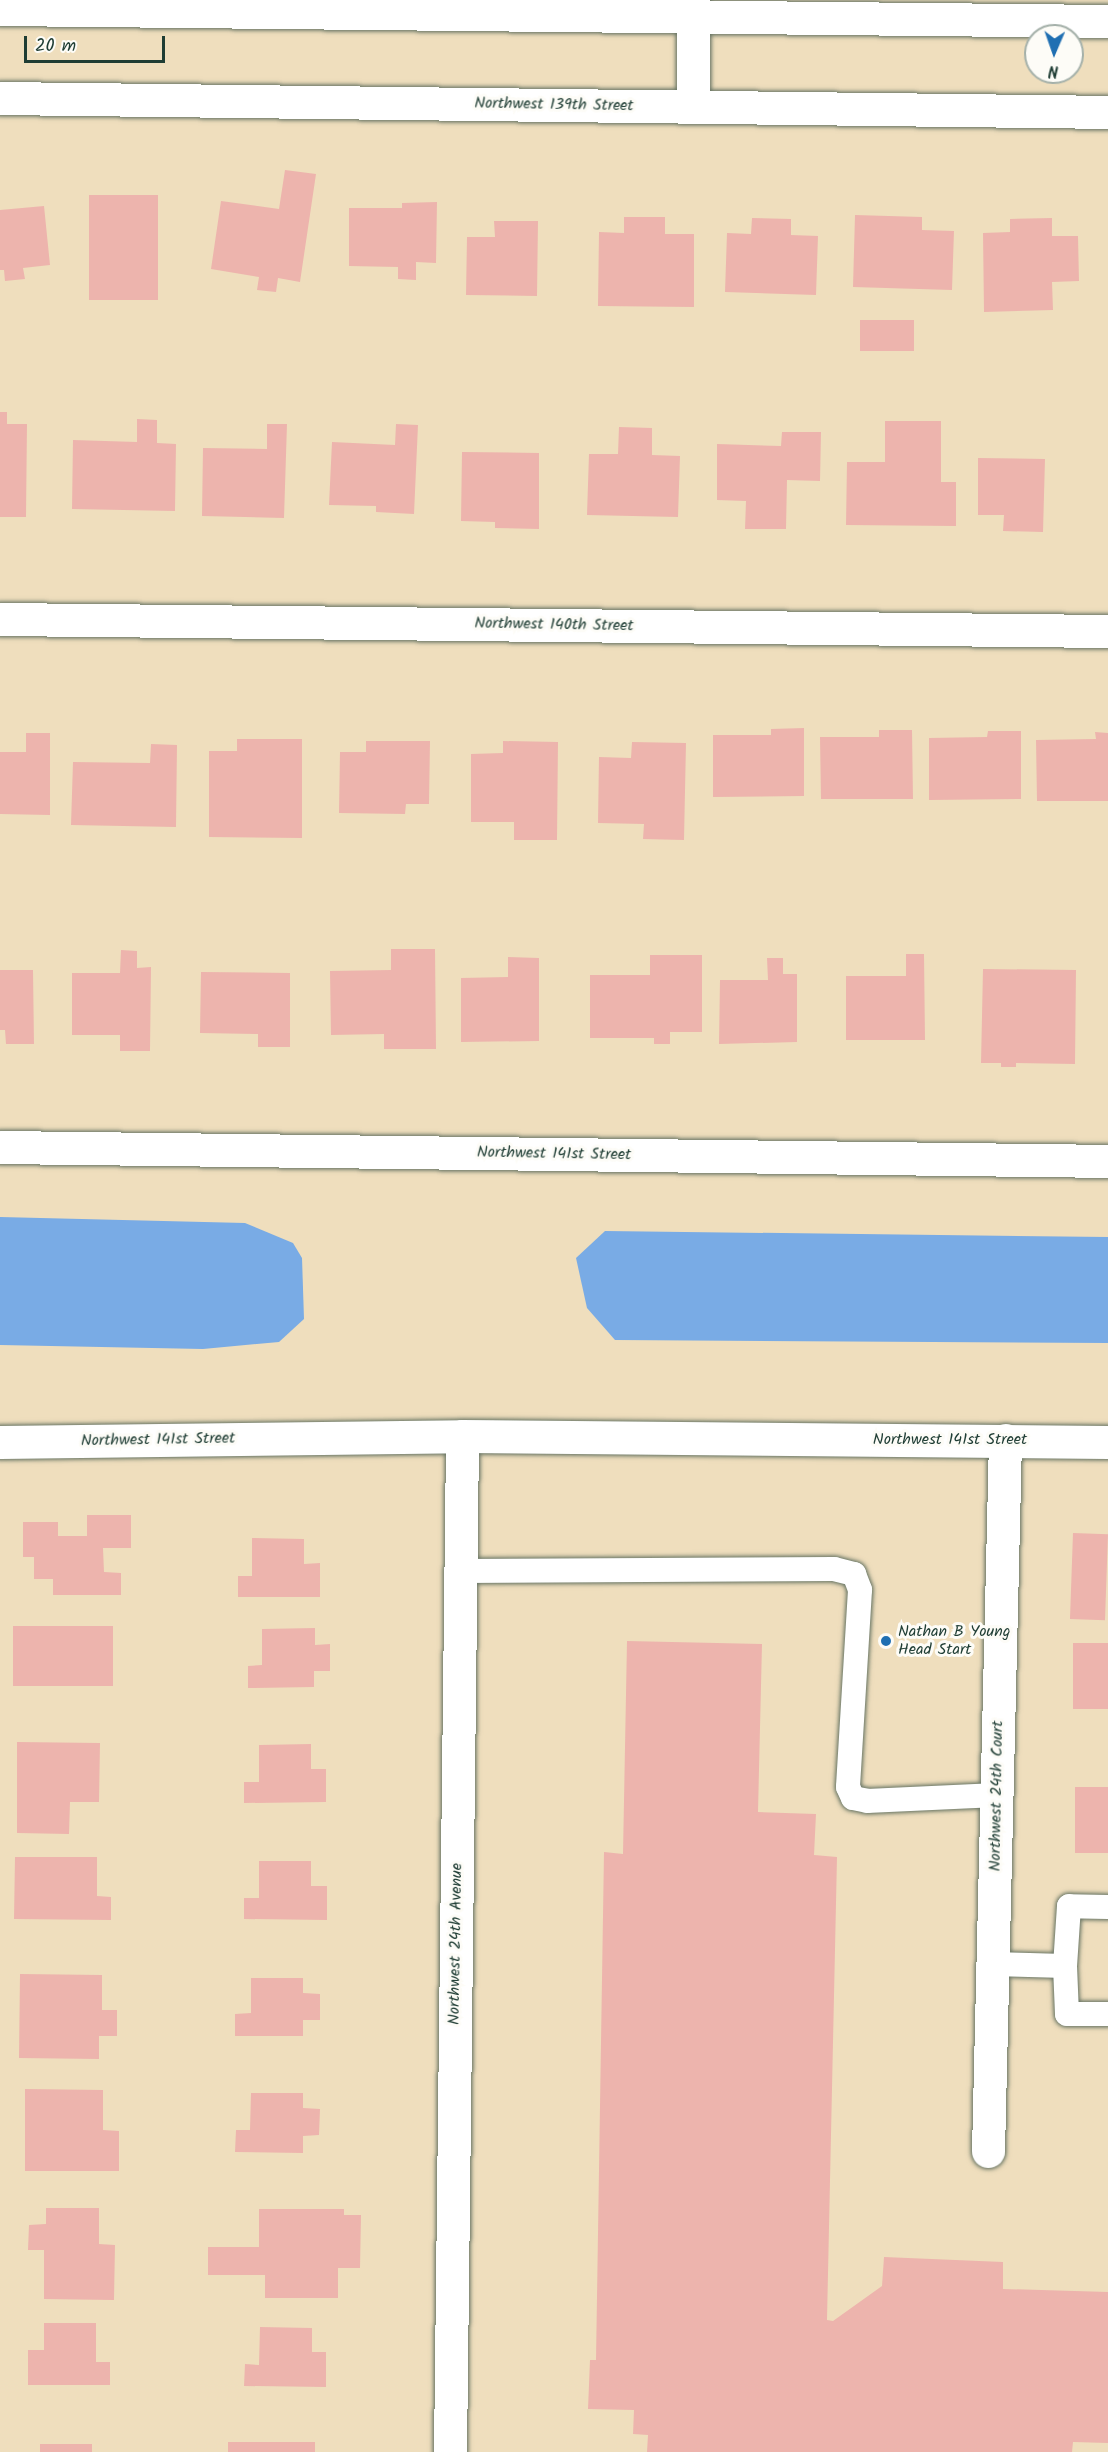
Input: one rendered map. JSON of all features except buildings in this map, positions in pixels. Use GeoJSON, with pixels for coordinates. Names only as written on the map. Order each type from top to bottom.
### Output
{"type":"FeatureCollection","features":[{"type":"Feature","properties":{"kind":"street"},"geometry":{"type":"LineString","coordinates":[[693,8],[693,106]]}},
{"type":"Feature","properties":{"kind":"street"},"geometry":{"type":"LineString","coordinates":[[0,9],[693,8],[1108,21]]}},
{"type":"Feature","properties":{"kind":"street","name":"Northwest 139th Street"},"geometry":{"type":"LineString","coordinates":[[0,98],[1108,112]]}},
{"type":"Feature","properties":{"kind":"street","name":"Northwest 140th Street"},"geometry":{"type":"LineString","coordinates":[[0,619],[1108,631]]}},
{"type":"Feature","properties":{"kind":"street","name":"Northwest 141st Street"},"geometry":{"type":"LineString","coordinates":[[0,1147],[1108,1161]]}},
{"type":"Feature","properties":{"kind":"street","name":"Northwest 141st Street"},"geometry":{"type":"LineString","coordinates":[[0,1442],[462,1436],[1108,1442]]}},
{"type":"Feature","properties":{"kind":"street","name":"Northwest 24th Avenue"},"geometry":{"type":"LineString","coordinates":[[450,2452],[462,1436]]}},
{"type":"Feature","properties":{"kind":"street","name":"Northwest 24th Court"},"geometry":{"type":"LineString","coordinates":[[988,2151],[1005,1440]]}},
{"type":"Feature","properties":{"kind":"lane"},"geometry":{"type":"LineString","coordinates":[[461,1571],[834,1569],[854,1574],[860,1590],[848,1787],[853,1798],[868,1801],[996,1795]]}},
{"type":"Feature","properties":{"kind":"lane"},"geometry":{"type":"LineString","coordinates":[[1108,1907],[1069,1906],[1065,1966],[1067,2014],[1108,2014]]}},
{"type":"Feature","properties":{"kind":"lane"},"geometry":{"type":"LineString","coordinates":[[993,1964],[1065,1966]]}},
{"type":"Feature","properties":{"kind":"water"},"geometry":{"type":"Polygon","coordinates":[[[0,1217],[245,1223],[293,1243],[302,1258],[304,1319],[279,1342],[203,1349],[0,1345],[0,1217]]]}},
{"type":"Feature","properties":{"kind":"water"},"geometry":{"type":"Polygon","coordinates":[[[605,1231],[1108,1237],[1108,1343],[615,1340],[587,1308],[576,1258],[605,1231]]]}},
{"type":"Feature","properties":{"kind":"place","name":"Nathan B Young Head Start"},"geometry":{"type":"Point","coordinates":[886,1641]}}]}
